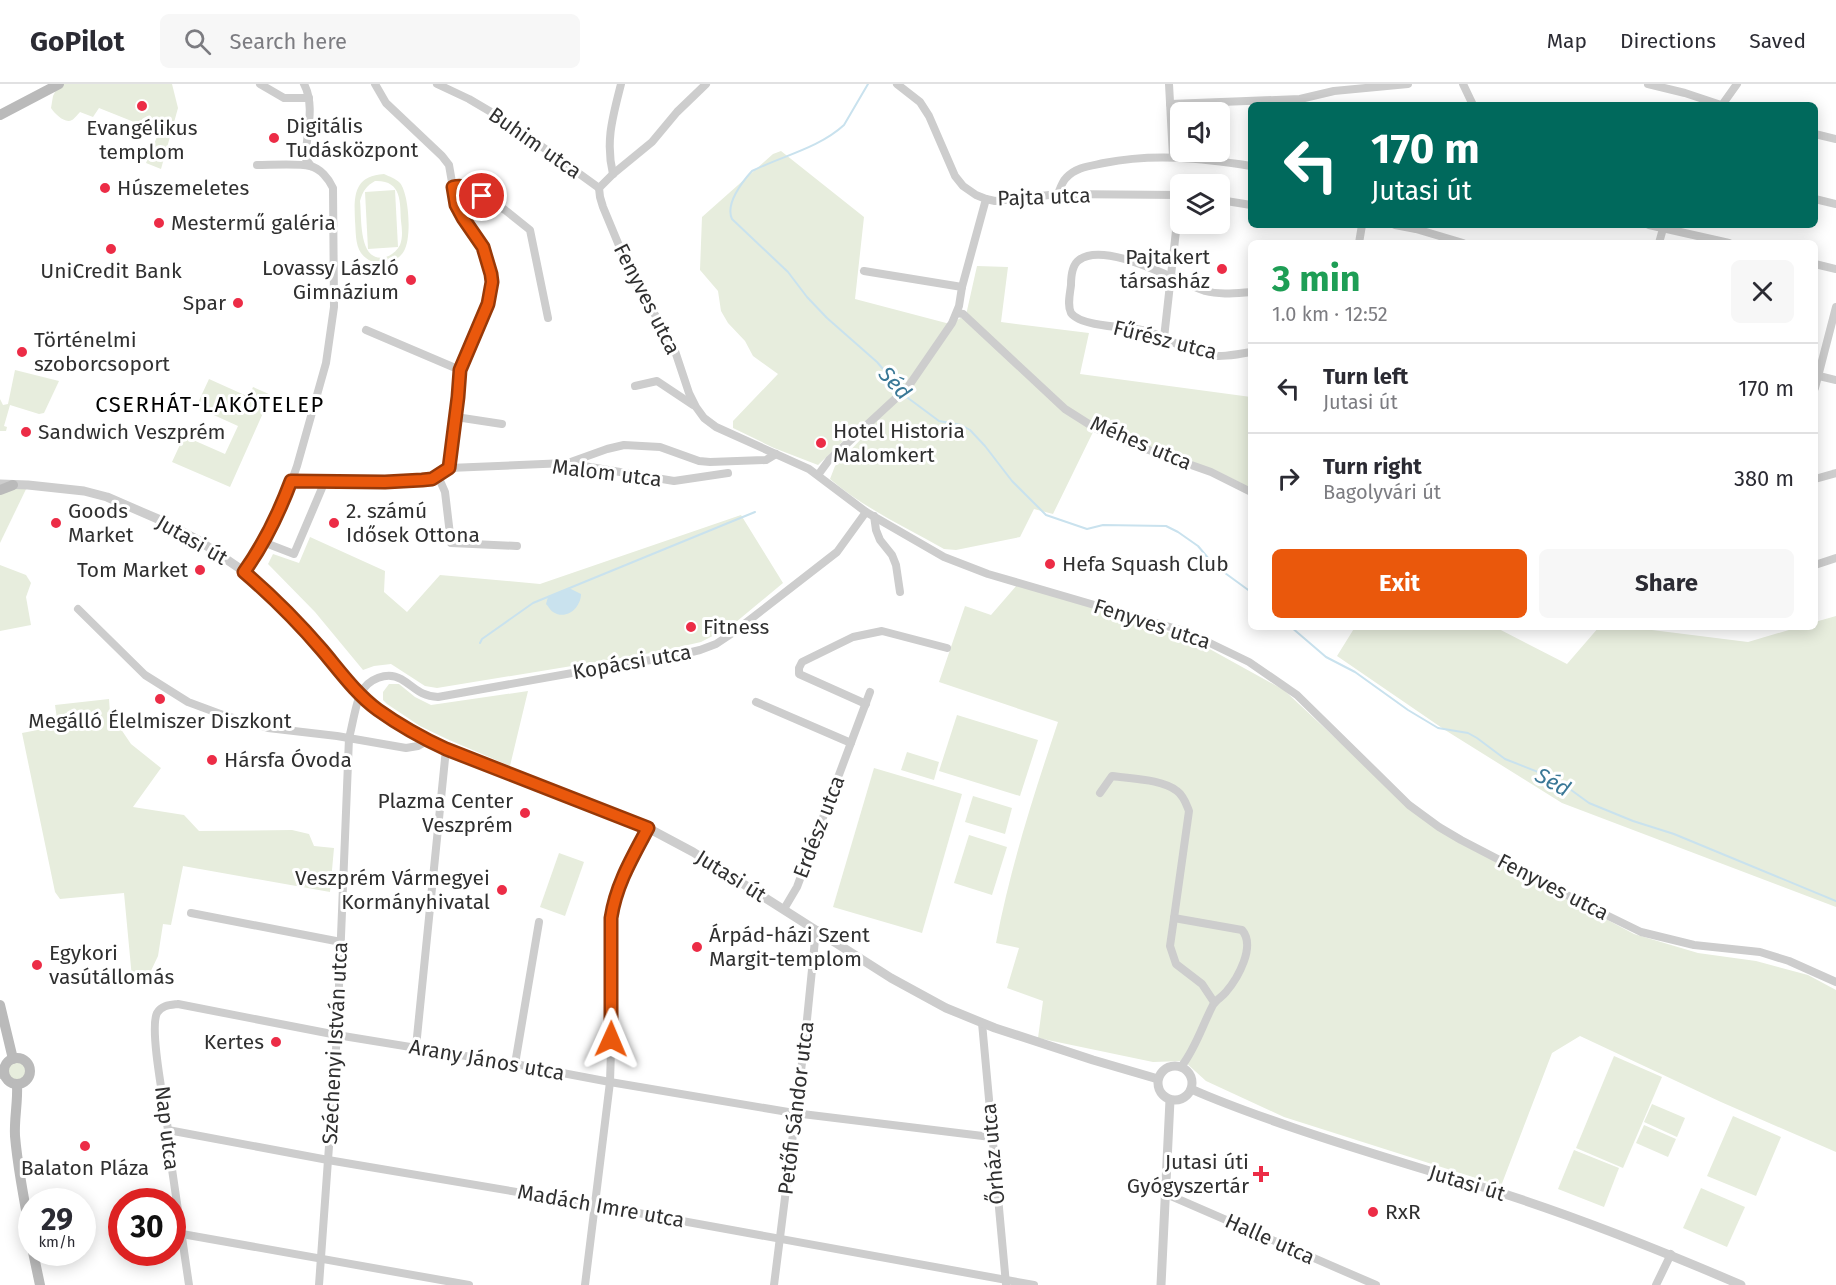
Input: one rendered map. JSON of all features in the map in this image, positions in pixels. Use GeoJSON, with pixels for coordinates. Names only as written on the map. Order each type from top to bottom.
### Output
{"type":"FeatureCollection","features":[{"type":"Feature","properties":{"kind":"main road"},"geometry":{"type":"LineString","coordinates":[[0,115],[59,84]]}},
{"type":"Feature","properties":{"kind":"main road"},"geometry":{"type":"LineString","coordinates":[[0,490],[14,485]]}},
{"type":"Feature","properties":{"kind":"main road"},"geometry":{"type":"LineString","coordinates":[[0,1005],[13,1059]]}},
{"type":"Feature","properties":{"kind":"main road"},"geometry":{"type":"LineString","coordinates":[[13,1059],[24,1060],[30,1069],[26,1081],[17,1084],[9,1082],[2,1075],[7,1064],[13,1059]]}},
{"type":"Feature","properties":{"kind":"main road"},"geometry":{"type":"LineString","coordinates":[[17,1084],[15,1132],[22,1188]]}},
{"type":"Feature","properties":{"kind":"main road"},"geometry":{"type":"LineString","coordinates":[[36,1266],[40,1285]]}},
{"type":"Feature","properties":{"kind":"street"},"geometry":{"type":"LineString","coordinates":[[260,84],[284,98],[309,98]]}},
{"type":"Feature","properties":{"kind":"street"},"geometry":{"type":"LineString","coordinates":[[304,84],[309,98],[306,159],[310,166]]}},
{"type":"Feature","properties":{"kind":"street"},"geometry":{"type":"LineString","coordinates":[[291,481],[422,480],[432,479],[449,468],[460,370],[488,304],[491,290],[491,274],[483,247],[456,205],[449,165],[386,103],[375,84]]}},
{"type":"Feature","properties":{"kind":"street","name":"Buhim utca"},"geometry":{"type":"LineString","coordinates":[[438,84],[469,99],[528,135],[599,188]]}},
{"type":"Feature","properties":{"kind":"street"},"geometry":{"type":"LineString","coordinates":[[613,174],[609,140],[621,84]]}},
{"type":"Feature","properties":{"kind":"street"},"geometry":{"type":"LineString","coordinates":[[599,188],[652,142],[677,112],[706,84]]}},
{"type":"Feature","properties":{"kind":"street","name":"Pajta utca"},"geometry":{"type":"LineString","coordinates":[[897,84],[920,102],[929,116],[955,176],[969,190],[986,199],[1004,201],[1058,195],[1170,195]]}},
{"type":"Feature","properties":{"kind":"street"},"geometry":{"type":"LineString","coordinates":[[1169,84],[1170,104]]}},
{"type":"Feature","properties":{"kind":"street"},"geometry":{"type":"LineString","coordinates":[[1222,102],[1300,99],[1334,91],[1408,84]]}},
{"type":"Feature","properties":{"kind":"street"},"geometry":{"type":"LineString","coordinates":[[1463,84],[1472,102]]}},
{"type":"Feature","properties":{"kind":"street"},"geometry":{"type":"LineString","coordinates":[[1648,84],[1713,102]]}},
{"type":"Feature","properties":{"kind":"street"},"geometry":{"type":"LineString","coordinates":[[1724,102],[1737,84]]}},
{"type":"Feature","properties":{"kind":"street"},"geometry":{"type":"LineString","coordinates":[[1818,135],[1836,139]]}},
{"type":"Feature","properties":{"kind":"street"},"geometry":{"type":"LineString","coordinates":[[1058,195],[1065,178],[1081,167],[1143,157],[1170,158]]}},
{"type":"Feature","properties":{"kind":"street"},"geometry":{"type":"LineString","coordinates":[[1225,162],[1248,166]]}},
{"type":"Feature","properties":{"kind":"street"},"geometry":{"type":"LineString","coordinates":[[244,572],[281,507],[291,481],[326,363],[334,307],[333,188],[326,175],[310,166],[257,165]]}},
{"type":"Feature","properties":{"kind":"street"},"geometry":{"type":"LineString","coordinates":[[452,184],[468,187],[505,210],[530,230],[548,318]]}},
{"type":"Feature","properties":{"kind":"street","name":"Fenyves utca"},"geometry":{"type":"LineString","coordinates":[[599,188],[603,207],[625,260],[673,345],[695,405],[704,418],[716,427],[818,475],[870,514],[944,557],[970,567],[1187,632],[1249,663],[1297,694],[1416,811],[1461,840],[1641,932],[1694,945],[1761,952],[1789,961],[1836,982]]}},
{"type":"Feature","properties":{"kind":"street"},"geometry":{"type":"LineString","coordinates":[[818,475],[829,460],[908,387],[952,323],[957,313],[986,199]]}},
{"type":"Feature","properties":{"kind":"street"},"geometry":{"type":"LineString","coordinates":[[1818,200],[1836,204]]}},
{"type":"Feature","properties":{"kind":"street"},"geometry":{"type":"LineString","coordinates":[[1230,202],[1248,205]]}},
{"type":"Feature","properties":{"kind":"street"},"geometry":{"type":"LineString","coordinates":[[1416,228],[1454,240]]}},
{"type":"Feature","properties":{"kind":"street"},"geometry":{"type":"LineString","coordinates":[[1671,228],[1717,240]]}},
{"type":"Feature","properties":{"kind":"street"},"geometry":{"type":"LineString","coordinates":[[1164,338],[1176,234]]}},
{"type":"Feature","properties":{"kind":"street","name":"Fűrész utca"},"geometry":{"type":"LineString","coordinates":[[1171,276],[1121,258],[1102,255],[1089,256],[1079,260],[1074,267],[1069,304],[1071,313],[1079,319],[1090,322],[1141,330],[1201,354],[1220,356],[1248,352]]}},
{"type":"Feature","properties":{"kind":"street"},"geometry":{"type":"LineString","coordinates":[[1818,265],[1836,269]]}},
{"type":"Feature","properties":{"kind":"street"},"geometry":{"type":"LineString","coordinates":[[864,271],[962,287]]}},
{"type":"Feature","properties":{"kind":"street"},"geometry":{"type":"LineString","coordinates":[[1171,276],[1207,291],[1230,294],[1248,292]]}},
{"type":"Feature","properties":{"kind":"street"},"geometry":{"type":"LineString","coordinates":[[1818,369],[1836,307]]}},
{"type":"Feature","properties":{"kind":"street","name":"Méhes utca"},"geometry":{"type":"LineString","coordinates":[[957,313],[963,314],[1065,408],[1095,428],[1126,442],[1211,472],[1248,490]]}},
{"type":"Feature","properties":{"kind":"street"},"geometry":{"type":"LineString","coordinates":[[366,330],[460,370]]}},
{"type":"Feature","properties":{"kind":"street"},"geometry":{"type":"LineString","coordinates":[[1818,376],[1836,380]]}},
{"type":"Feature","properties":{"kind":"street"},"geometry":{"type":"LineString","coordinates":[[635,386],[657,381],[695,405]]}},
{"type":"Feature","properties":{"kind":"street"},"geometry":{"type":"LineString","coordinates":[[456,417],[502,424]]}},
{"type":"Feature","properties":{"kind":"street"},"geometry":{"type":"LineString","coordinates":[[567,463],[624,445],[660,447],[699,461],[710,462],[766,460],[776,454]]}},
{"type":"Feature","properties":{"kind":"street","name":"Malom utca"},"geometry":{"type":"LineString","coordinates":[[449,468],[567,463],[674,482],[728,473]]}},
{"type":"Feature","properties":{"kind":"street"},"geometry":{"type":"LineString","coordinates":[[1818,478],[1836,473]]}},
{"type":"Feature","properties":{"kind":"street"},"geometry":{"type":"LineString","coordinates":[[438,476],[445,492],[451,543],[517,546]]}},
{"type":"Feature","properties":{"kind":"street"},"geometry":{"type":"LineString","coordinates":[[262,542],[294,554],[326,481]]}},
{"type":"Feature","properties":{"kind":"street","name":"Jutasi út"},"geometry":{"type":"LineString","coordinates":[[0,484],[72,489],[107,497],[158,519],[190,536],[244,572],[276,602],[376,709],[427,741],[648,828],[693,852],[907,989],[946,1008],[982,1023],[1158,1079]]}},
{"type":"Feature","properties":{"kind":"street"},"geometry":{"type":"LineString","coordinates":[[870,514],[880,540],[892,555],[896,565],[900,592]]}},
{"type":"Feature","properties":{"kind":"street","name":"Kopácsi utca"},"geometry":{"type":"LineString","coordinates":[[360,693],[374,680],[384,675],[400,678],[427,696],[438,697],[667,658],[700,650],[716,644],[734,632],[825,562],[870,514]]}},
{"type":"Feature","properties":{"kind":"street"},"geometry":{"type":"LineString","coordinates":[[1818,564],[1836,558]]}},
{"type":"Feature","properties":{"kind":"street"},"geometry":{"type":"LineString","coordinates":[[78,609],[145,675],[188,702],[242,722],[268,728],[406,748],[418,746],[427,741]]}},
{"type":"Feature","properties":{"kind":"street"},"geometry":{"type":"LineString","coordinates":[[866,704],[799,674],[802,662],[853,637],[882,632],[947,648]]}},
{"type":"Feature","properties":{"kind":"street","name":"Erdész utca"},"geometry":{"type":"LineString","coordinates":[[784,909],[797,886],[870,692]]}},
{"type":"Feature","properties":{"kind":"street","name":"Széchenyi István utca"},"geometry":{"type":"LineString","coordinates":[[319,1285],[337,1035],[349,738],[360,693]]}},
{"type":"Feature","properties":{"kind":"street"},"geometry":{"type":"LineString","coordinates":[[756,702],[851,743]]}},
{"type":"Feature","properties":{"kind":"street"},"geometry":{"type":"LineString","coordinates":[[416,1047],[446,749]]}},
{"type":"Feature","properties":{"kind":"street"},"geometry":{"type":"LineString","coordinates":[[1100,793],[1112,776],[1163,783],[1177,791],[1185,800],[1189,811],[1188,827],[1170,946],[1176,964],[1202,984],[1214,1002]]}},
{"type":"Feature","properties":{"kind":"street"},"geometry":{"type":"LineString","coordinates":[[585,1285],[610,1082],[611,918],[621,882],[648,828]]}},
{"type":"Feature","properties":{"kind":"street"},"geometry":{"type":"LineString","coordinates":[[191,913],[340,942]]}},
{"type":"Feature","properties":{"kind":"street"},"geometry":{"type":"LineString","coordinates":[[1174,918],[1242,930],[1247,936],[1248,944],[1243,964],[1226,992],[1214,1002],[1189,1057],[1181,1067]]}},
{"type":"Feature","properties":{"kind":"street"},"geometry":{"type":"LineString","coordinates":[[515,1064],[539,922]]}},
{"type":"Feature","properties":{"kind":"street","name":"Petőfi Sándor utca"},"geometry":{"type":"LineString","coordinates":[[774,1285],[805,1039],[816,930]]}},
{"type":"Feature","properties":{"kind":"street","name":"Arany János utca"},"geometry":{"type":"LineString","coordinates":[[162,1007],[178,1004],[337,1035],[795,1113],[991,1137]]}},
{"type":"Feature","properties":{"kind":"street","name":"Nap utca"},"geometry":{"type":"LineString","coordinates":[[162,1007],[156,1014],[155,1038],[175,1188]]}},
{"type":"Feature","properties":{"kind":"street","name":"Őrház utca"},"geometry":{"type":"LineString","coordinates":[[982,1023],[1005,1282]]}},
{"type":"Feature","properties":{"kind":"street"},"geometry":{"type":"LineString","coordinates":[[1181,1067],[1191,1076],[1191,1089],[1180,1100],[1170,1100],[1161,1094],[1158,1079],[1162,1071],[1167,1068],[1181,1067]]}},
{"type":"Feature","properties":{"kind":"street","name":"Jutasi út"},"geometry":{"type":"LineString","coordinates":[[1191,1089],[1223,1104],[1361,1151],[1547,1208],[1671,1254],[1741,1285]]}},
{"type":"Feature","properties":{"kind":"street"},"geometry":{"type":"LineString","coordinates":[[1161,1285],[1170,1100]]}},
{"type":"Feature","properties":{"kind":"street","name":"Madách Imre utca"},"geometry":{"type":"LineString","coordinates":[[168,1130],[779,1238],[1005,1282],[1034,1285]]}},
{"type":"Feature","properties":{"kind":"street","name":"Halle utca"},"geometry":{"type":"LineString","coordinates":[[1164,1192],[1376,1285]]}},
{"type":"Feature","properties":{"kind":"street"},"geometry":{"type":"LineString","coordinates":[[186,1235],[469,1285]]}},
{"type":"Feature","properties":{"kind":"street"},"geometry":{"type":"LineString","coordinates":[[1656,1285],[1671,1254]]}},
{"type":"Feature","properties":{"kind":"street","name":"Nap utca"},"geometry":{"type":"LineString","coordinates":[[186,1263],[189,1285]]}},
{"type":"Feature","properties":{"kind":"green space"},"geometry":{"type":"Polygon","coordinates":[[[59,84],[172,84],[178,108],[161,169],[146,163],[159,132],[99,108],[93,117],[80,112],[72,120],[63,120],[51,108],[53,96],[59,84]]]}},
{"type":"Feature","properties":{"kind":"green space"},"geometry":{"type":"Polygon","coordinates":[[[781,151],[864,217],[855,299],[950,324],[966,315],[977,266],[1008,267],[1001,322],[1089,333],[1080,374],[1248,397],[1248,489],[1094,430],[1053,514],[1034,509],[1020,537],[956,550],[944,549],[871,508],[830,479],[835,466],[866,434],[859,426],[818,465],[774,448],[733,428],[733,421],[778,374],[753,356],[745,341],[728,323],[721,311],[718,291],[700,270],[702,217],[773,154],[781,151]]]}},
{"type":"Feature","properties":{"kind":"green space"},"geometry":{"type":"Polygon","coordinates":[[[384,174],[398,181],[406,196],[409,227],[404,251],[395,260],[383,263],[366,258],[359,249],[356,238],[355,204],[358,189],[361,183],[384,174]],[[375,181],[369,185],[360,201],[363,238],[370,254],[377,257],[386,257],[394,252],[400,245],[402,236],[398,194],[395,188],[384,182],[375,181]]]}},
{"type":"Feature","properties":{"kind":"green space"},"geometry":{"type":"Polygon","coordinates":[[[395,190],[398,247],[368,249],[365,192],[395,190]]]}},
{"type":"Feature","properties":{"kind":"green space"},"geometry":{"type":"Polygon","coordinates":[[[15,370],[59,381],[44,413],[39,414],[10,405],[4,426],[7,427],[6,431],[0,431],[0,399],[3,405],[8,404],[15,370]]]}},
{"type":"Feature","properties":{"kind":"green space"},"geometry":{"type":"Polygon","coordinates":[[[209,379],[249,397],[253,387],[271,395],[230,487],[172,462],[184,436],[225,454],[238,426],[196,407],[209,379]]]}},
{"type":"Feature","properties":{"kind":"green space"},"geometry":{"type":"Polygon","coordinates":[[[28,485],[0,543],[0,491],[28,485]]]}},
{"type":"Feature","properties":{"kind":"green space"},"geometry":{"type":"Polygon","coordinates":[[[741,515],[783,583],[730,627],[701,642],[657,652],[437,688],[425,686],[391,664],[363,670],[315,612],[268,564],[273,554],[299,563],[310,537],[385,571],[384,592],[407,612],[440,575],[540,584],[741,515]]]}},
{"type":"Feature","properties":{"kind":"green space"},"geometry":{"type":"Polygon","coordinates":[[[0,565],[26,575],[31,583],[26,597],[31,625],[0,631],[0,565]]]}},
{"type":"Feature","properties":{"kind":"green space"},"geometry":{"type":"Polygon","coordinates":[[[1017,585],[1057,593],[1197,642],[1284,690],[1393,792],[1463,843],[1634,934],[1698,953],[1756,961],[1808,975],[1836,990],[1836,1152],[1721,1102],[1580,1036],[1552,1053],[1501,1186],[1284,1117],[1206,1081],[1184,1061],[1153,1062],[1038,1038],[1043,1001],[1007,988],[1019,948],[996,943],[1015,859],[1058,722],[939,682],[965,606],[991,615],[1017,585]]]}},
{"type":"Feature","properties":{"kind":"green space"},"geometry":{"type":"Polygon","coordinates":[[[1836,616],[1836,907],[1562,803],[1445,730],[1337,656],[1353,630],[1501,630],[1567,664],[1596,630],[1652,630],[1748,642],[1789,630],[1818,630],[1818,621],[1836,616]]]}},
{"type":"Feature","properties":{"kind":"green space"},"geometry":{"type":"Polygon","coordinates":[[[389,684],[399,684],[415,697],[431,705],[528,691],[510,766],[420,726],[387,704],[383,700],[383,692],[389,684]]]}},
{"type":"Feature","properties":{"kind":"green space"},"geometry":{"type":"Polygon","coordinates":[[[109,699],[110,713],[131,744],[161,768],[133,807],[184,815],[199,831],[292,830],[309,834],[314,846],[334,848],[330,892],[183,866],[171,925],[163,924],[158,956],[149,975],[132,978],[124,893],[60,899],[55,892],[22,733],[58,726],[55,705],[109,699]]]}},
{"type":"Feature","properties":{"kind":"green space"},"geometry":{"type":"Polygon","coordinates":[[[957,715],[1038,740],[1020,796],[939,771],[957,715]]]}},
{"type":"Feature","properties":{"kind":"green space"},"geometry":{"type":"Polygon","coordinates":[[[907,752],[939,762],[934,780],[901,770],[907,752]]]}},
{"type":"Feature","properties":{"kind":"green space"},"geometry":{"type":"Polygon","coordinates":[[[874,768],[962,794],[922,933],[833,907],[874,768]]]}},
{"type":"Feature","properties":{"kind":"green space"},"geometry":{"type":"Polygon","coordinates":[[[973,796],[1012,808],[1005,834],[965,822],[973,796]]]}},
{"type":"Feature","properties":{"kind":"green space"},"geometry":{"type":"Polygon","coordinates":[[[969,835],[1007,847],[992,895],[954,883],[969,835]]]}},
{"type":"Feature","properties":{"kind":"green space"},"geometry":{"type":"Polygon","coordinates":[[[559,853],[584,862],[565,916],[540,907],[559,853]]]}},
{"type":"Feature","properties":{"kind":"green space"},"geometry":{"type":"Polygon","coordinates":[[[1614,1056],[1662,1077],[1623,1168],[1576,1148],[1614,1056]]]}},
{"type":"Feature","properties":{"kind":"green space"},"geometry":{"type":"Polygon","coordinates":[[[17,1058],[26,1062],[30,1071],[26,1080],[17,1084],[8,1080],[4,1071],[8,1062],[17,1058]]]}},
{"type":"Feature","properties":{"kind":"green space"},"geometry":{"type":"Polygon","coordinates":[[[1652,1104],[1685,1118],[1677,1137],[1644,1122],[1652,1104]]]}},
{"type":"Feature","properties":{"kind":"green space"},"geometry":{"type":"Polygon","coordinates":[[[1733,1116],[1781,1137],[1756,1196],[1707,1176],[1733,1116]]]}},
{"type":"Feature","properties":{"kind":"green space"},"geometry":{"type":"Polygon","coordinates":[[[1644,1125],[1676,1139],[1668,1157],[1636,1143],[1644,1125]]]}},
{"type":"Feature","properties":{"kind":"green space"},"geometry":{"type":"Polygon","coordinates":[[[1574,1150],[1619,1168],[1604,1207],[1558,1189],[1574,1150]]]}},
{"type":"Feature","properties":{"kind":"green space"},"geometry":{"type":"Polygon","coordinates":[[[1701,1188],[1745,1207],[1727,1247],[1683,1228],[1701,1188]]]}},
{"type":"Feature","properties":{"kind":"water"},"geometry":{"type":"Polygon","coordinates":[[[569,588],[581,594],[579,604],[568,614],[553,612],[546,604],[548,597],[569,588]]]}},
{"type":"Feature","properties":{"kind":"waterway","name":"Séd"},"geometry":{"type":"LineString","coordinates":[[868,84],[844,125],[834,133],[812,146],[752,171],[739,187],[733,200],[730,213],[732,219],[788,272],[827,318],[877,362],[908,398],[939,421],[961,425],[970,430],[1012,481],[1046,515],[1087,529],[1103,525],[1166,526],[1198,546],[1214,565],[1248,590]]}},
{"type":"Feature","properties":{"kind":"waterway"},"geometry":{"type":"LineString","coordinates":[[480,643],[482,639],[533,603],[755,512]]}},
{"type":"Feature","properties":{"kind":"waterway","name":"Séd"},"geometry":{"type":"LineString","coordinates":[[1294,630],[1326,657],[1355,672],[1408,710],[1438,728],[1468,733],[1505,759],[1556,779],[1589,803],[1633,821],[1674,834],[1836,901]]}},
{"type":"Feature","properties":{"kind":"place","name":"Evangélikus templom"},"geometry":{"type":"Point","coordinates":[142,106]}},
{"type":"Feature","properties":{"kind":"place","name":"Digitális Tudásközpont"},"geometry":{"type":"Point","coordinates":[274,138]}},
{"type":"Feature","properties":{"kind":"place","name":"Húszemeletes"},"geometry":{"type":"Point","coordinates":[105,188]}},
{"type":"Feature","properties":{"kind":"place","name":"Mestermű galéria"},"geometry":{"type":"Point","coordinates":[159,223]}},
{"type":"Feature","properties":{"kind":"place","name":"UniCredit Bank"},"geometry":{"type":"Point","coordinates":[111,249]}},
{"type":"Feature","properties":{"kind":"place","name":"Pajtakert társasház"},"geometry":{"type":"Point","coordinates":[1222,269]}},
{"type":"Feature","properties":{"kind":"place","name":"Lovassy László Gimnázium"},"geometry":{"type":"Point","coordinates":[411,280]}},
{"type":"Feature","properties":{"kind":"place","name":"Spar"},"geometry":{"type":"Point","coordinates":[238,303]}},
{"type":"Feature","properties":{"kind":"place","name":"Történelmi szoborcsoport"},"geometry":{"type":"Point","coordinates":[22,352]}},
{"type":"Feature","properties":{"kind":"place","name":"Sandwich Veszprém"},"geometry":{"type":"Point","coordinates":[26,432]}},
{"type":"Feature","properties":{"kind":"place","name":"Hotel Historia Malomkert"},"geometry":{"type":"Point","coordinates":[821,443]}},
{"type":"Feature","properties":{"kind":"place","name":"Goods Market"},"geometry":{"type":"Point","coordinates":[56,523]}},
{"type":"Feature","properties":{"kind":"place","name":"2. számú Idősek Ottona"},"geometry":{"type":"Point","coordinates":[334,523]}},
{"type":"Feature","properties":{"kind":"place","name":"Hefa Squash Club"},"geometry":{"type":"Point","coordinates":[1050,564]}},
{"type":"Feature","properties":{"kind":"place","name":"Tom Market"},"geometry":{"type":"Point","coordinates":[200,570]}},
{"type":"Feature","properties":{"kind":"place","name":"Fitness"},"geometry":{"type":"Point","coordinates":[691,627]}},
{"type":"Feature","properties":{"kind":"place","name":"Megálló Élelmiszer Diszkont"},"geometry":{"type":"Point","coordinates":[160,699]}},
{"type":"Feature","properties":{"kind":"place","name":"Hársfa Óvoda"},"geometry":{"type":"Point","coordinates":[212,760]}},
{"type":"Feature","properties":{"kind":"place","name":"Plazma Center Veszprém"},"geometry":{"type":"Point","coordinates":[525,813]}},
{"type":"Feature","properties":{"kind":"place","name":"Veszprém Vármegyei Kormányhivatal"},"geometry":{"type":"Point","coordinates":[502,890]}},
{"type":"Feature","properties":{"kind":"place","name":"Árpád-házi Szent Margit-templom"},"geometry":{"type":"Point","coordinates":[697,947]}},
{"type":"Feature","properties":{"kind":"place","name":"Egykori vasútállomás"},"geometry":{"type":"Point","coordinates":[37,965]}},
{"type":"Feature","properties":{"kind":"place","name":"Kertes"},"geometry":{"type":"Point","coordinates":[276,1042]}},
{"type":"Feature","properties":{"kind":"place","name":"Balaton Pláza"},"geometry":{"type":"Point","coordinates":[85,1146]}},
{"type":"Feature","properties":{"kind":"place","name":"Jutasi úti Gyógyszertár"},"geometry":{"type":"Point","coordinates":[1261,1174]}},
{"type":"Feature","properties":{"kind":"place","name":"RxR"},"geometry":{"type":"Point","coordinates":[1373,1212]}},
{"type":"Feature","properties":{"kind":"district","name":"CSERHÁT-LAKÓTELEP"},"geometry":{"type":"Point","coordinates":[210,404]}},
{"type":"Feature","properties":{"kind":"route"},"geometry":{"type":"LineString","coordinates":[[482,196],[468,187],[453,187],[456,205],[483,247],[492,282],[488,304],[460,370],[449,468],[432,479],[422,480],[291,481],[281,507],[254,559],[244,572],[276,602],[321,649],[347,681],[376,709],[427,741],[648,828],[624,873],[613,904],[611,1039]]}}]}
